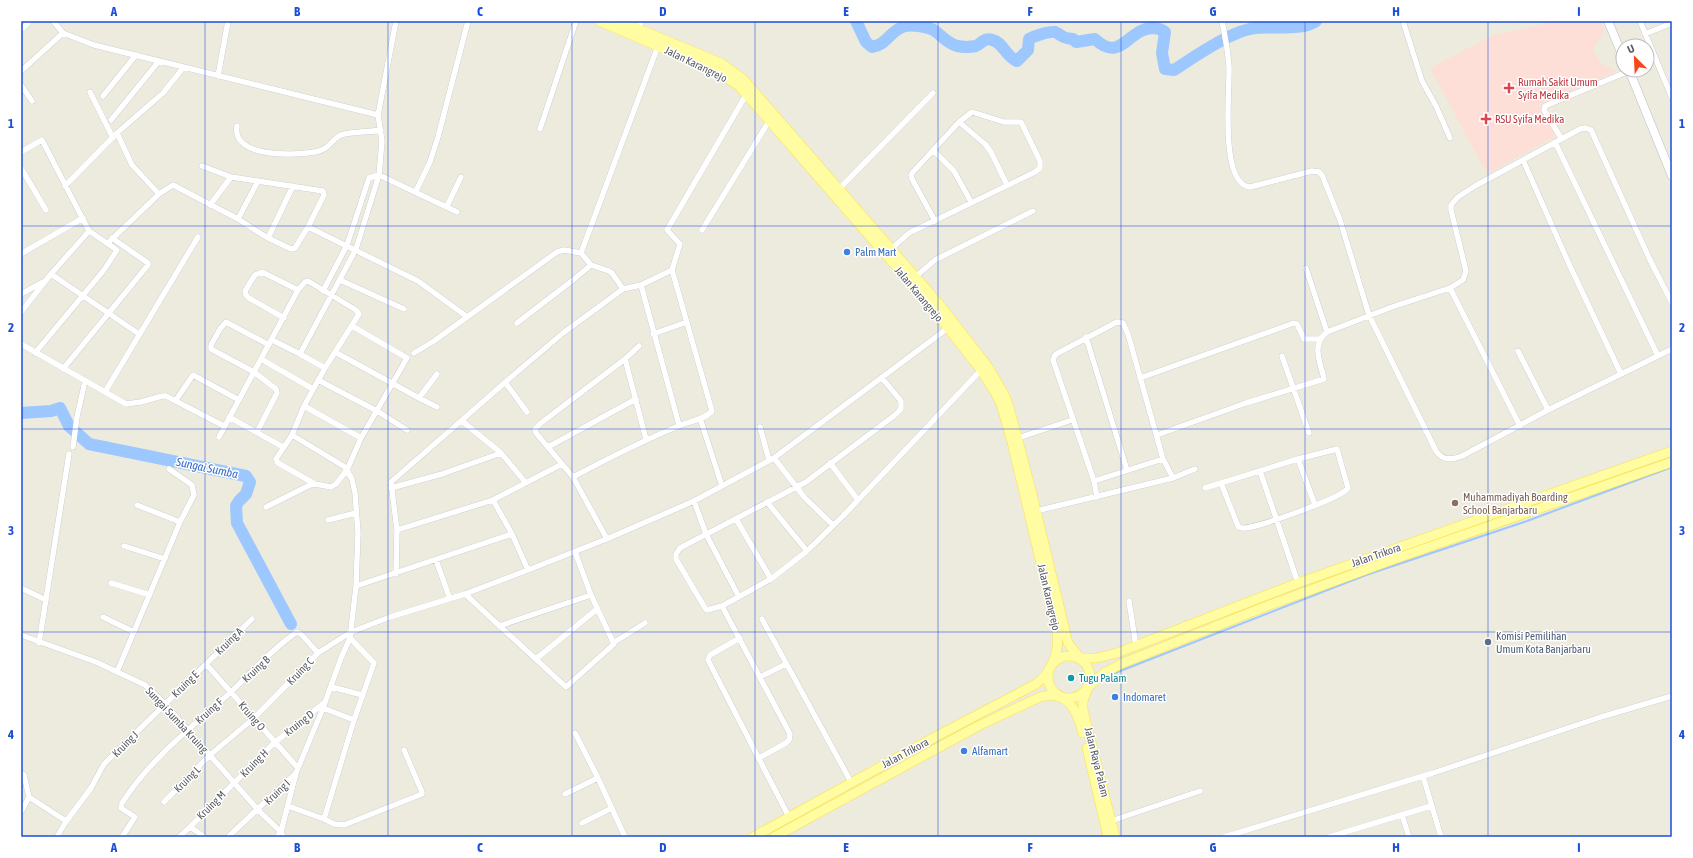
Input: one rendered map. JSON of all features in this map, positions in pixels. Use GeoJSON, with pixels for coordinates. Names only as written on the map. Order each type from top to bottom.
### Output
{"type":"FeatureCollection","features":[{"type":"Feature","properties":{"kind":"main road","name":"Jalan Karangrejo"},"geometry":{"type":"LineString","coordinates":[[600,21],[640,25],[721,63],[743,79],[802,153],[912,279],[940,304],[988,367],[1005,396],[1018,438],[1068,643],[1080,658]]}},
{"type":"Feature","properties":{"kind":"main road"},"geometry":{"type":"LineString","coordinates":[[1608,21],[1615,38]]}},
{"type":"Feature","properties":{"kind":"main road","name":"Jalan Karangrejo"},"geometry":{"type":"LineString","coordinates":[[616,23],[658,46],[716,71],[739,86],[769,121],[839,189],[891,249],[948,328],[981,370],[1001,404],[1012,442],[1057,631],[1057,650],[1052,664]]}},
{"type":"Feature","properties":{"kind":"main road"},"geometry":{"type":"LineString","coordinates":[[1632,78],[1672,176]]}},
{"type":"Feature","properties":{"kind":"main road","name":"Jalan Trikora"},"geometry":{"type":"LineString","coordinates":[[1080,658],[1107,656],[1136,646],[1298,583],[1672,451]]}},
{"type":"Feature","properties":{"kind":"main road","name":"Jalan Trikora"},"geometry":{"type":"LineString","coordinates":[[1088,687],[1104,673],[1123,663],[1246,614],[1392,560],[1672,462]]}},
{"type":"Feature","properties":{"kind":"main road"},"geometry":{"type":"LineString","coordinates":[[1570,487],[1574,497]]}},
{"type":"Feature","properties":{"kind":"main road"},"geometry":{"type":"LineString","coordinates":[[1062,656],[1074,656],[1080,658],[1085,662],[1091,674],[1088,687],[1080,695],[1074,697],[1061,696],[1052,688],[1049,682],[1048,676],[1052,664],[1062,656]]}},
{"type":"Feature","properties":{"kind":"main road","name":"Jalan Trikora"},"geometry":{"type":"LineString","coordinates":[[753,837],[851,782],[1030,688],[1042,680],[1052,664]]}},
{"type":"Feature","properties":{"kind":"main road","name":"Jalan Raya Palam"},"geometry":{"type":"LineString","coordinates":[[1088,687],[1083,701],[1083,710],[1115,837]]}},
{"type":"Feature","properties":{"kind":"main road","name":"Jalan Trikora"},"geometry":{"type":"LineString","coordinates":[[774,837],[876,781],[1031,700],[1047,695],[1061,696]]}},
{"type":"Feature","properties":{"kind":"main road","name":"Jalan Raya Palam"},"geometry":{"type":"LineString","coordinates":[[1061,696],[1073,706],[1081,723],[1108,837]]}},
{"type":"Feature","properties":{"kind":"street"},"geometry":{"type":"LineString","coordinates":[[21,30],[30,21]]}},
{"type":"Feature","properties":{"kind":"street"},"geometry":{"type":"LineString","coordinates":[[53,21],[63,33],[94,45],[378,115]]}},
{"type":"Feature","properties":{"kind":"street"},"geometry":{"type":"LineString","coordinates":[[218,76],[228,21]]}},
{"type":"Feature","properties":{"kind":"street"},"geometry":{"type":"LineString","coordinates":[[257,432],[277,393],[275,387],[254,372],[212,349],[211,345],[214,338],[226,322],[270,343],[300,354],[356,249],[379,175],[382,141],[378,115],[396,21]]}},
{"type":"Feature","properties":{"kind":"street"},"geometry":{"type":"LineString","coordinates":[[416,191],[430,162],[438,137],[468,21]]}},
{"type":"Feature","properties":{"kind":"street"},"geometry":{"type":"LineString","coordinates":[[540,129],[576,21]]}},
{"type":"Feature","properties":{"kind":"street"},"geometry":{"type":"LineString","coordinates":[[1222,21],[1229,68],[1229,152],[1237,180],[1243,185],[1250,187],[1312,171],[1319,172],[1322,175],[1340,220],[1369,315],[1436,451],[1442,458],[1450,460],[1462,456],[1548,410],[1672,350]]}},
{"type":"Feature","properties":{"kind":"street"},"geometry":{"type":"LineString","coordinates":[[1403,21],[1422,81],[1436,106],[1450,138]]}},
{"type":"Feature","properties":{"kind":"street"},"geometry":{"type":"LineString","coordinates":[[1640,21],[1672,98]]}},
{"type":"Feature","properties":{"kind":"street"},"geometry":{"type":"LineString","coordinates":[[1645,34],[1672,22]]}},
{"type":"Feature","properties":{"kind":"street"},"geometry":{"type":"LineString","coordinates":[[21,71],[63,33]]}},
{"type":"Feature","properties":{"kind":"street"},"geometry":{"type":"LineString","coordinates":[[581,253],[658,46]]}},
{"type":"Feature","properties":{"kind":"street"},"geometry":{"type":"LineString","coordinates":[[103,96],[136,55]]}},
{"type":"Feature","properties":{"kind":"street"},"geometry":{"type":"LineString","coordinates":[[111,120],[159,61]]}},
{"type":"Feature","properties":{"kind":"street"},"geometry":{"type":"LineString","coordinates":[[65,186],[115,136],[163,93],[183,68]]}},
{"type":"Feature","properties":{"kind":"street"},"geometry":{"type":"LineString","coordinates":[[1561,138],[1544,110],[1544,106],[1615,76]]}},
{"type":"Feature","properties":{"kind":"street"},"geometry":{"type":"LineString","coordinates":[[21,85],[32,101]]}},
{"type":"Feature","properties":{"kind":"street"},"geometry":{"type":"LineString","coordinates":[[90,92],[132,165],[158,194]]}},
{"type":"Feature","properties":{"kind":"street"},"geometry":{"type":"LineString","coordinates":[[839,189],[932,93]]}},
{"type":"Feature","properties":{"kind":"street"},"geometry":{"type":"LineString","coordinates":[[573,477],[646,439],[700,418],[711,413],[712,411],[712,406],[672,270],[680,247],[677,241],[668,233],[667,230],[746,95]]}},
{"type":"Feature","properties":{"kind":"street"},"geometry":{"type":"LineString","coordinates":[[891,249],[909,233],[935,221],[971,202],[1034,172],[1041,167],[1037,154],[1019,121],[1004,122],[974,112],[970,113],[959,122],[913,172],[911,177],[935,221]]}},
{"type":"Feature","properties":{"kind":"street"},"geometry":{"type":"LineString","coordinates":[[702,230],[769,121]]}},
{"type":"Feature","properties":{"kind":"street"},"geometry":{"type":"LineString","coordinates":[[959,122],[985,144],[991,152],[1007,185]]}},
{"type":"Feature","properties":{"kind":"street"},"geometry":{"type":"LineString","coordinates":[[237,126],[236,133],[241,143],[261,152],[273,154],[319,151],[328,147],[335,139],[342,135],[381,130]]}},
{"type":"Feature","properties":{"kind":"street"},"geometry":{"type":"LineString","coordinates":[[1140,378],[1294,323],[1296,324],[1304,340],[1319,339],[1327,332],[1369,315],[1450,288],[1463,280],[1466,271],[1453,222],[1451,205],[1458,197],[1475,186],[1561,138],[1580,129],[1586,128],[1591,130],[1650,260],[1672,303]]}},
{"type":"Feature","properties":{"kind":"street"},"geometry":{"type":"LineString","coordinates":[[21,152],[42,140],[89,231],[110,241],[148,264],[110,313],[63,369]]}},
{"type":"Feature","properties":{"kind":"street"},"geometry":{"type":"LineString","coordinates":[[1555,142],[1658,356]]}},
{"type":"Feature","properties":{"kind":"street"},"geometry":{"type":"LineString","coordinates":[[934,150],[954,171],[971,202]]}},
{"type":"Feature","properties":{"kind":"street"},"geometry":{"type":"LineString","coordinates":[[1523,160],[1569,264],[1621,374]]}},
{"type":"Feature","properties":{"kind":"street"},"geometry":{"type":"LineString","coordinates":[[110,241],[158,194],[173,185],[238,219],[285,248],[293,249],[308,227],[324,195],[324,191],[231,177],[202,166]]}},
{"type":"Feature","properties":{"kind":"street"},"geometry":{"type":"LineString","coordinates":[[21,168],[46,210]]}},
{"type":"Feature","properties":{"kind":"street"},"geometry":{"type":"LineString","coordinates":[[323,291],[346,245],[367,180],[369,178],[379,175],[416,191],[457,212]]}},
{"type":"Feature","properties":{"kind":"street"},"geometry":{"type":"LineString","coordinates":[[210,205],[231,177]]}},
{"type":"Feature","properties":{"kind":"street"},"geometry":{"type":"LineString","coordinates":[[447,206],[461,177]]}},
{"type":"Feature","properties":{"kind":"street"},"geometry":{"type":"LineString","coordinates":[[238,219],[258,181]]}},
{"type":"Feature","properties":{"kind":"street"},"geometry":{"type":"LineString","coordinates":[[268,238],[293,186]]}},
{"type":"Feature","properties":{"kind":"street"},"geometry":{"type":"LineString","coordinates":[[912,279],[935,260],[1033,211]]}},
{"type":"Feature","properties":{"kind":"street"},"geometry":{"type":"LineString","coordinates":[[21,254],[83,218]]}},
{"type":"Feature","properties":{"kind":"street"},"geometry":{"type":"LineString","coordinates":[[308,227],[356,249],[418,281],[466,316]]}},
{"type":"Feature","properties":{"kind":"street"},"geometry":{"type":"LineString","coordinates":[[21,312],[51,274],[89,231]]}},
{"type":"Feature","properties":{"kind":"street"},"geometry":{"type":"LineString","coordinates":[[105,392],[198,237]]}},
{"type":"Feature","properties":{"kind":"street"},"geometry":{"type":"LineString","coordinates":[[35,353],[104,270],[116,253],[115,248],[110,241]]}},
{"type":"Feature","properties":{"kind":"street"},"geometry":{"type":"LineString","coordinates":[[414,353],[434,341],[466,316],[561,250],[581,253],[591,265],[609,271],[623,289]]}},
{"type":"Feature","properties":{"kind":"street"},"geometry":{"type":"LineString","coordinates":[[517,323],[591,265]]}},
{"type":"Feature","properties":{"kind":"street"},"geometry":{"type":"LineString","coordinates":[[1306,268],[1327,332]]}},
{"type":"Feature","properties":{"kind":"street"},"geometry":{"type":"LineString","coordinates":[[396,574],[397,530],[391,482],[563,333],[623,289],[641,284],[672,270]]}},
{"type":"Feature","properties":{"kind":"street"},"geometry":{"type":"LineString","coordinates":[[284,318],[249,298],[245,291],[255,275],[262,272],[298,290]]}},
{"type":"Feature","properties":{"kind":"street"},"geometry":{"type":"LineString","coordinates":[[51,274],[140,334]]}},
{"type":"Feature","properties":{"kind":"street"},"geometry":{"type":"LineString","coordinates":[[21,294],[47,280]]}},
{"type":"Feature","properties":{"kind":"street"},"geometry":{"type":"LineString","coordinates":[[340,280],[404,309]]}},
{"type":"Feature","properties":{"kind":"street"},"geometry":{"type":"LineString","coordinates":[[219,437],[298,290],[305,282],[308,281],[359,312],[352,326],[318,380],[304,406],[292,435],[276,457],[276,461],[315,484],[333,487],[347,470],[361,438],[407,358],[352,326]]}},
{"type":"Feature","properties":{"kind":"street"},"geometry":{"type":"LineString","coordinates":[[641,284],[679,425]]}},
{"type":"Feature","properties":{"kind":"street"},"geometry":{"type":"LineString","coordinates":[[1450,288],[1520,426]]}},
{"type":"Feature","properties":{"kind":"street"},"geometry":{"type":"LineString","coordinates":[[654,334],[687,322]]}},
{"type":"Feature","properties":{"kind":"street"},"geometry":{"type":"LineString","coordinates":[[1097,497],[1094,481],[1072,420],[1053,360],[1055,355],[1112,323],[1122,322],[1128,334],[1163,459],[1173,478]]}},
{"type":"Feature","properties":{"kind":"street","name":"Kruing C"},"geometry":{"type":"LineString","coordinates":[[210,755],[254,718],[318,653],[351,635],[390,617],[465,594],[528,570],[607,539],[694,501],[772,459],[948,328]]}},
{"type":"Feature","properties":{"kind":"street"},"geometry":{"type":"LineString","coordinates":[[1086,337],[1127,470]]}},
{"type":"Feature","properties":{"kind":"street"},"geometry":{"type":"LineString","coordinates":[[1157,435],[1246,403],[1324,379],[1317,350],[1319,339]]}},
{"type":"Feature","properties":{"kind":"street"},"geometry":{"type":"LineString","coordinates":[[21,344],[126,404],[141,402],[162,396],[176,400],[224,426]]}},
{"type":"Feature","properties":{"kind":"street"},"geometry":{"type":"LineString","coordinates":[[607,539],[573,477],[536,433],[537,426],[625,359],[639,346]]}},
{"type":"Feature","properties":{"kind":"street"},"geometry":{"type":"LineString","coordinates":[[295,351],[325,368]]}},
{"type":"Feature","properties":{"kind":"street"},"geometry":{"type":"LineString","coordinates":[[1518,351],[1548,410]]}},
{"type":"Feature","properties":{"kind":"street"},"geometry":{"type":"LineString","coordinates":[[335,352],[437,407]]}},
{"type":"Feature","properties":{"kind":"street"},"geometry":{"type":"LineString","coordinates":[[1282,356],[1309,433]]}},
{"type":"Feature","properties":{"kind":"street"},"geometry":{"type":"LineString","coordinates":[[261,359],[313,389]]}},
{"type":"Feature","properties":{"kind":"street"},"geometry":{"type":"LineString","coordinates":[[625,359],[646,439]]}},
{"type":"Feature","properties":{"kind":"street"},"geometry":{"type":"LineString","coordinates":[[882,378],[902,401],[901,410],[830,464],[796,487],[680,548],[676,554],[676,558],[707,610],[710,611],[722,606],[771,579],[807,551],[858,500],[981,370]]}},
{"type":"Feature","properties":{"kind":"street"},"geometry":{"type":"LineString","coordinates":[[419,398],[437,374]]}},
{"type":"Feature","properties":{"kind":"street"},"geometry":{"type":"LineString","coordinates":[[176,400],[193,375],[239,400]]}},
{"type":"Feature","properties":{"kind":"street"},"geometry":{"type":"LineString","coordinates":[[318,380],[377,411],[407,430]]}},
{"type":"Feature","properties":{"kind":"street"},"geometry":{"type":"LineString","coordinates":[[73,447],[77,417],[85,381]]}},
{"type":"Feature","properties":{"kind":"street"},"geometry":{"type":"LineString","coordinates":[[505,382],[527,412]]}},
{"type":"Feature","properties":{"kind":"street"},"geometry":{"type":"LineString","coordinates":[[548,446],[636,399]]}},
{"type":"Feature","properties":{"kind":"street"},"geometry":{"type":"LineString","coordinates":[[304,406],[361,438]]}},
{"type":"Feature","properties":{"kind":"street"},"geometry":{"type":"LineString","coordinates":[[229,417],[283,447]]}},
{"type":"Feature","properties":{"kind":"street"},"geometry":{"type":"LineString","coordinates":[[700,418],[722,486]]}},
{"type":"Feature","properties":{"kind":"street"},"geometry":{"type":"LineString","coordinates":[[1018,438],[1072,420]]}},
{"type":"Feature","properties":{"kind":"street"},"geometry":{"type":"LineString","coordinates":[[462,421],[501,453],[526,482]]}},
{"type":"Feature","properties":{"kind":"street"},"geometry":{"type":"LineString","coordinates":[[760,427],[772,459],[805,498],[833,525]]}},
{"type":"Feature","properties":{"kind":"street"},"geometry":{"type":"LineString","coordinates":[[280,835],[297,771],[332,687],[341,658],[351,635],[351,622],[356,586],[358,533],[355,493],[352,479],[347,470],[337,461],[292,435]]}},
{"type":"Feature","properties":{"kind":"street"},"geometry":{"type":"LineString","coordinates":[[1205,488],[1221,483],[1260,471],[1298,459],[1336,449],[1348,488],[1344,493],[1276,520],[1240,528],[1234,520],[1221,483]]}},
{"type":"Feature","properties":{"kind":"street"},"geometry":{"type":"LineString","coordinates":[[391,488],[442,474],[501,453]]}},
{"type":"Feature","properties":{"kind":"street"},"geometry":{"type":"LineString","coordinates":[[39,642],[69,454]]}},
{"type":"Feature","properties":{"kind":"street"},"geometry":{"type":"LineString","coordinates":[[1094,481],[1163,459]]}},
{"type":"Feature","properties":{"kind":"street"},"geometry":{"type":"LineString","coordinates":[[1298,459],[1315,505]]}},
{"type":"Feature","properties":{"kind":"street"},"geometry":{"type":"LineString","coordinates":[[397,530],[493,500],[562,464]]}},
{"type":"Feature","properties":{"kind":"street"},"geometry":{"type":"LineString","coordinates":[[830,464],[858,500]]}},
{"type":"Feature","properties":{"kind":"street"},"geometry":{"type":"LineString","coordinates":[[117,672],[180,522],[194,495],[194,488],[192,485],[168,469]]}},
{"type":"Feature","properties":{"kind":"street"},"geometry":{"type":"LineString","coordinates":[[1036,511],[1173,478],[1195,470]]}},
{"type":"Feature","properties":{"kind":"street"},"geometry":{"type":"LineString","coordinates":[[1260,471],[1298,583]]}},
{"type":"Feature","properties":{"kind":"street"},"geometry":{"type":"LineString","coordinates":[[266,507],[315,484]]}},
{"type":"Feature","properties":{"kind":"street"},"geometry":{"type":"LineString","coordinates":[[493,500],[512,534],[528,570]]}},
{"type":"Feature","properties":{"kind":"street"},"geometry":{"type":"LineString","coordinates":[[694,501],[706,534],[739,596]]}},
{"type":"Feature","properties":{"kind":"street"},"geometry":{"type":"LineString","coordinates":[[767,502],[807,551]]}},
{"type":"Feature","properties":{"kind":"street"},"geometry":{"type":"LineString","coordinates":[[136,505],[180,522]]}},
{"type":"Feature","properties":{"kind":"street"},"geometry":{"type":"LineString","coordinates":[[328,520],[356,513]]}},
{"type":"Feature","properties":{"kind":"street"},"geometry":{"type":"LineString","coordinates":[[736,519],[771,579]]}},
{"type":"Feature","properties":{"kind":"street"},"geometry":{"type":"LineString","coordinates":[[356,586],[396,574],[512,534]]}},
{"type":"Feature","properties":{"kind":"street"},"geometry":{"type":"LineString","coordinates":[[124,546],[165,560]]}},
{"type":"Feature","properties":{"kind":"street"},"geometry":{"type":"LineString","coordinates":[[575,552],[591,595],[613,643]]}},
{"type":"Feature","properties":{"kind":"street"},"geometry":{"type":"LineString","coordinates":[[436,560],[450,598]]}},
{"type":"Feature","properties":{"kind":"street"},"geometry":{"type":"LineString","coordinates":[[111,583],[150,595]]}},
{"type":"Feature","properties":{"kind":"street"},"geometry":{"type":"LineString","coordinates":[[21,588],[46,600]]}},
{"type":"Feature","properties":{"kind":"street"},"geometry":{"type":"LineString","coordinates":[[465,594],[566,687],[613,646],[613,643],[645,623]]}},
{"type":"Feature","properties":{"kind":"street"},"geometry":{"type":"LineString","coordinates":[[499,626],[591,595]]}},
{"type":"Feature","properties":{"kind":"street"},"geometry":{"type":"LineString","coordinates":[[1129,601],[1136,646]]}},
{"type":"Feature","properties":{"kind":"street"},"geometry":{"type":"LineString","coordinates":[[722,606],[790,736],[786,743],[759,758]]}},
{"type":"Feature","properties":{"kind":"street"},"geometry":{"type":"LineString","coordinates":[[536,659],[597,609]]}},
{"type":"Feature","properties":{"kind":"street"},"geometry":{"type":"LineString","coordinates":[[103,617],[134,632]]}},
{"type":"Feature","properties":{"kind":"street","name":"Kruing A"},"geometry":{"type":"LineString","coordinates":[[206,664],[252,619]]}},
{"type":"Feature","properties":{"kind":"street"},"geometry":{"type":"LineString","coordinates":[[762,619],[851,782]]}},
{"type":"Feature","properties":{"kind":"street","name":"Kruing B"},"geometry":{"type":"LineString","coordinates":[[231,692],[280,645],[299,632],[318,653]]}},
{"type":"Feature","properties":{"kind":"street","name":"Sungai Sumba Kruing"},"geometry":{"type":"LineString","coordinates":[[21,635],[72,652],[145,685],[210,755],[233,783],[247,796],[280,835]]}},
{"type":"Feature","properties":{"kind":"street"},"geometry":{"type":"LineString","coordinates":[[324,819],[362,695],[374,663],[351,635]]}},
{"type":"Feature","properties":{"kind":"street"},"geometry":{"type":"LineString","coordinates":[[740,638],[710,655],[708,660],[789,817]]}},
{"type":"Feature","properties":{"kind":"street","name":"Kruing O"},"geometry":{"type":"LineString","coordinates":[[206,664],[254,718],[297,771]]}},
{"type":"Feature","properties":{"kind":"street","name":"Kruing E"},"geometry":{"type":"LineString","coordinates":[[164,704],[206,664]]}},
{"type":"Feature","properties":{"kind":"street"},"geometry":{"type":"LineString","coordinates":[[760,678],[786,664]]}},
{"type":"Feature","properties":{"kind":"street"},"geometry":{"type":"LineString","coordinates":[[332,687],[362,695]]}},
{"type":"Feature","properties":{"kind":"street","name":"Kruing F"},"geometry":{"type":"LineString","coordinates":[[122,837],[135,817],[120,808],[124,800],[146,772],[187,730],[231,692]]}},
{"type":"Feature","properties":{"kind":"street"},"geometry":{"type":"LineString","coordinates":[[1224,837],[1423,776],[1601,717],[1672,696]]}},
{"type":"Feature","properties":{"kind":"street","name":"Kruing J"},"geometry":{"type":"LineString","coordinates":[[57,837],[66,821],[92,788],[104,764],[164,704]]}},
{"type":"Feature","properties":{"kind":"street"},"geometry":{"type":"LineString","coordinates":[[324,706],[354,720]]}},
{"type":"Feature","properties":{"kind":"street","name":"Kruing D"},"geometry":{"type":"LineString","coordinates":[[274,743],[324,706]]}},
{"type":"Feature","properties":{"kind":"street"},"geometry":{"type":"LineString","coordinates":[[575,733],[598,778],[624,837]]}},
{"type":"Feature","properties":{"kind":"street","name":"Kruing H"},"geometry":{"type":"LineString","coordinates":[[233,783],[274,743]]}},
{"type":"Feature","properties":{"kind":"street"},"geometry":{"type":"LineString","coordinates":[[288,806],[334,824],[344,825],[422,794],[404,750]]}},
{"type":"Feature","properties":{"kind":"street","name":"Kruing L"},"geometry":{"type":"LineString","coordinates":[[164,802],[210,755]]}},
{"type":"Feature","properties":{"kind":"street","name":"Kruing I"},"geometry":{"type":"LineString","coordinates":[[228,837],[258,810],[297,771]]}},
{"type":"Feature","properties":{"kind":"street"},"geometry":{"type":"LineString","coordinates":[[21,773],[24,775],[29,798],[21,812]]}},
{"type":"Feature","properties":{"kind":"street"},"geometry":{"type":"LineString","coordinates":[[1423,776],[1441,837]]}},
{"type":"Feature","properties":{"kind":"street"},"geometry":{"type":"LineString","coordinates":[[565,794],[598,778]]}},
{"type":"Feature","properties":{"kind":"street","name":"Kruing M"},"geometry":{"type":"LineString","coordinates":[[179,837],[233,783]]}},
{"type":"Feature","properties":{"kind":"street"},"geometry":{"type":"LineString","coordinates":[[1112,821],[1200,791]]}},
{"type":"Feature","properties":{"kind":"street"},"geometry":{"type":"LineString","coordinates":[[29,798],[66,821]]}},
{"type":"Feature","properties":{"kind":"street"},"geometry":{"type":"LineString","coordinates":[[1329,837],[1349,834],[1431,806]]}},
{"type":"Feature","properties":{"kind":"street"},"geometry":{"type":"LineString","coordinates":[[582,823],[612,808]]}},
{"type":"Feature","properties":{"kind":"street"},"geometry":{"type":"LineString","coordinates":[[1402,815],[1409,837]]}},
{"type":"Feature","properties":{"kind":"street"},"geometry":{"type":"LineString","coordinates":[[190,827],[205,837]]}},
{"type":"Feature","properties":{"kind":"shaded area","name":"Rumah Sakit Umum Syifa Medika"},"geometry":{"type":"Polygon","coordinates":[[[1559,21],[1601,21],[1604,31],[1593,49],[1601,64],[1615,69],[1615,72],[1539,104],[1556,136],[1487,174],[1430,68],[1494,35],[1559,21]]]}},
{"type":"Feature","properties":{"kind":"waterway"},"geometry":{"type":"LineString","coordinates":[[856,21],[866,42],[872,47],[885,41],[900,28],[905,26],[916,26],[932,29],[948,42],[957,46],[976,46],[987,39],[996,41],[1013,59],[1017,61],[1028,50],[1029,39],[1046,33],[1055,32],[1069,39],[1073,39],[1076,42],[1095,39],[1104,46],[1112,48],[1118,47],[1144,29],[1155,28],[1165,32],[1162,53],[1165,69],[1174,70],[1214,45],[1246,30],[1256,28],[1287,28],[1303,26],[1316,21]]}},
{"type":"Feature","properties":{"kind":"waterway","name":"Sungai Sumba"},"geometry":{"type":"LineString","coordinates":[[21,413],[51,411],[60,408],[69,426],[89,444],[246,476],[250,482],[246,494],[236,506],[237,523],[291,624]]}},
{"type":"Feature","properties":{"kind":"waterway"},"geometry":{"type":"LineString","coordinates":[[1110,675],[1366,575],[1527,521],[1672,467]]}},
{"type":"Feature","properties":{"kind":"place","name":"Rumah Sakit Umum Syifa Medika"},"geometry":{"type":"Point","coordinates":[1509,88]}},
{"type":"Feature","properties":{"kind":"place","name":"RSU Syifa Medika"},"geometry":{"type":"Point","coordinates":[1486,119]}},
{"type":"Feature","properties":{"kind":"place","name":"Palm Mart"},"geometry":{"type":"Point","coordinates":[847,252]}},
{"type":"Feature","properties":{"kind":"place","name":"Muhammadiyah Boarding School Banjarbaru"},"geometry":{"type":"Point","coordinates":[1455,503]}},
{"type":"Feature","properties":{"kind":"place","name":"Komisi Pemilihan Umum Kota Banjarbaru"},"geometry":{"type":"Point","coordinates":[1488,642]}},
{"type":"Feature","properties":{"kind":"place","name":"Tugu Palam"},"geometry":{"type":"Point","coordinates":[1071,678]}},
{"type":"Feature","properties":{"kind":"place","name":"Indomaret"},"geometry":{"type":"Point","coordinates":[1115,697]}},
{"type":"Feature","properties":{"kind":"place","name":"Alfamart"},"geometry":{"type":"Point","coordinates":[964,751]}}]}
